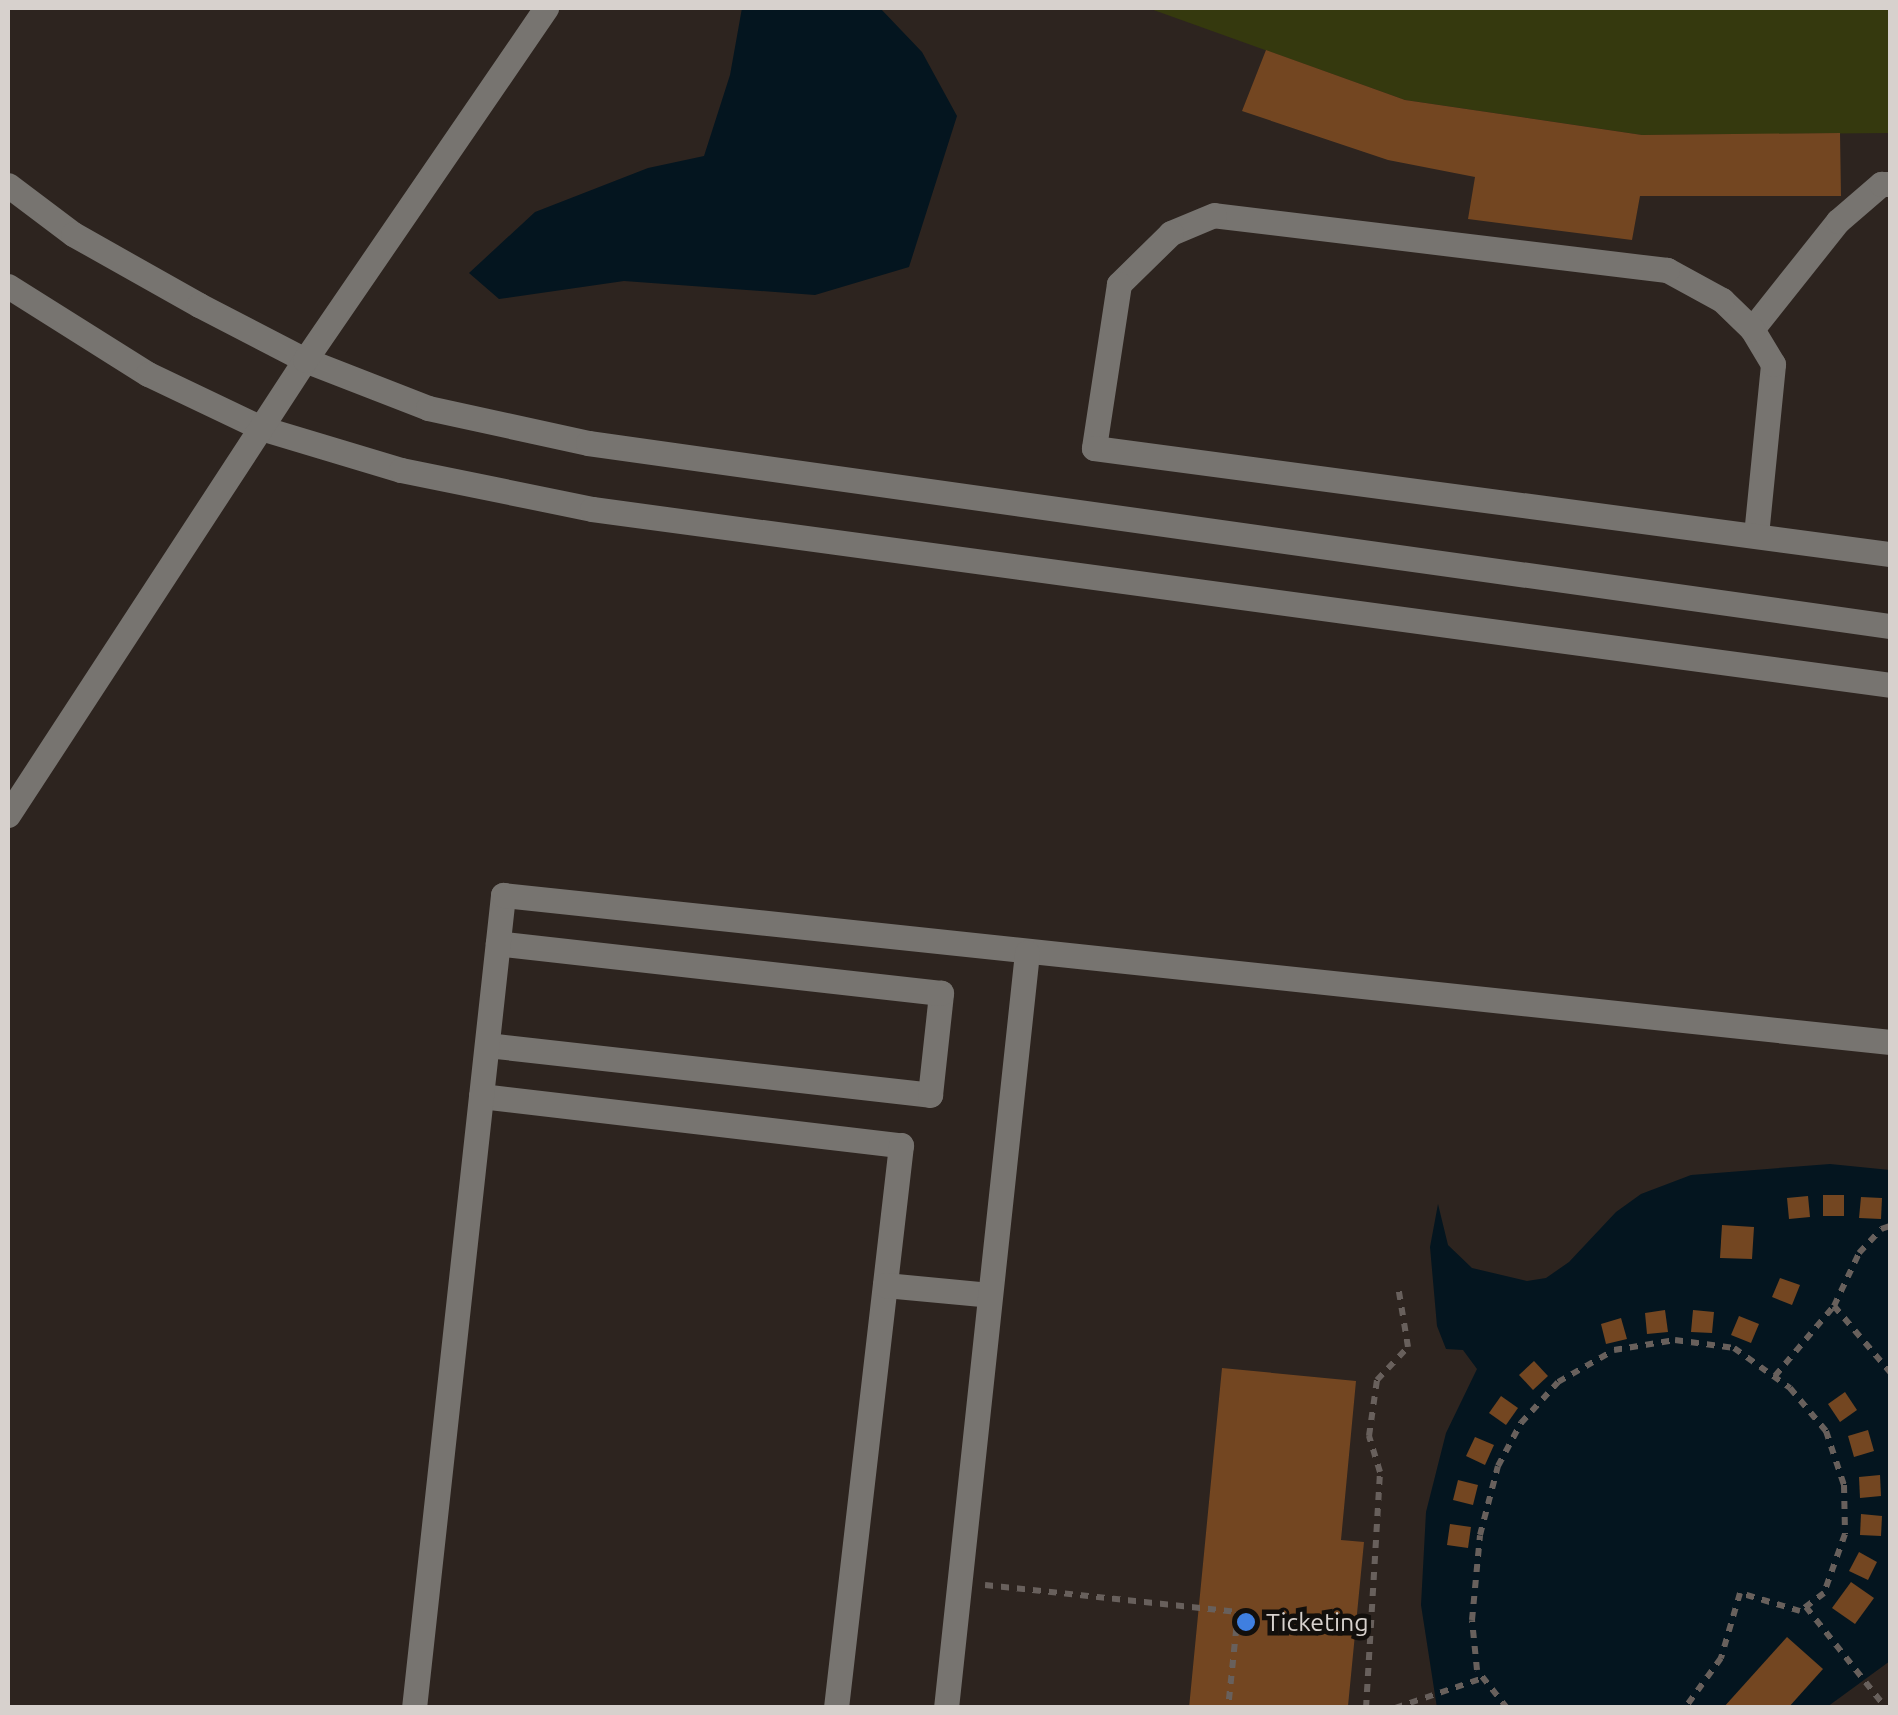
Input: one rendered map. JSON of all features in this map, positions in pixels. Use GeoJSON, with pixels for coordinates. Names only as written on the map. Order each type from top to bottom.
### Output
{"type":"FeatureCollection","features":[{"type":"Feature","properties":{"kind":"street"},"geometry":{"type":"LineString","coordinates":[[8,815],[305,360],[546,8]]}},
{"type":"Feature","properties":{"kind":"street"},"geometry":{"type":"LineString","coordinates":[[1752,330],[1838,221],[1881,184],[1890,184]]}},
{"type":"Feature","properties":{"kind":"street"},"geometry":{"type":"LineString","coordinates":[[8,185],[74,234],[305,360],[428,408],[588,443],[1890,626]]}},
{"type":"Feature","properties":{"kind":"street"},"geometry":{"type":"LineString","coordinates":[[1756,535],[1773,364],[1752,330],[1722,300],[1667,270],[1214,215],[1171,234],[1118,284],[1094,448],[1890,554]]}},
{"type":"Feature","properties":{"kind":"street"},"geometry":{"type":"LineString","coordinates":[[8,286],[148,374],[261,428],[401,470],[592,510],[1890,685]]}},
{"type":"Feature","properties":{"kind":"street"},"geometry":{"type":"LineString","coordinates":[[414,1708],[503,895],[1890,1042]]}},
{"type":"Feature","properties":{"kind":"street"},"geometry":{"type":"LineString","coordinates":[[487,1045],[930,1096],[938,1029],[941,992],[498,943]]}},
{"type":"Feature","properties":{"kind":"street"},"geometry":{"type":"LineString","coordinates":[[946,1708],[1027,952]]}},
{"type":"Feature","properties":{"kind":"street"},"geometry":{"type":"LineString","coordinates":[[481,1096],[901,1145],[836,1708]]}},
{"type":"Feature","properties":{"kind":"street"},"geometry":{"type":"LineString","coordinates":[[946,1708],[998,1226]]}},
{"type":"Feature","properties":{"kind":"street"},"geometry":{"type":"LineString","coordinates":[[885,1285],[990,1294]]}},
{"type":"Feature","properties":{"kind":"path"},"geometry":{"type":"LineString","coordinates":[[1775,1376],[1834,1306],[1859,1253],[1880,1229],[1890,1226]]}},
{"type":"Feature","properties":{"kind":"path"},"geometry":{"type":"LineString","coordinates":[[1366,1708],[1380,1472],[1369,1436],[1377,1380],[1408,1347],[1398,1286]]}},
{"type":"Feature","properties":{"kind":"path"},"geometry":{"type":"LineString","coordinates":[[1834,1306],[1890,1372]]}},
{"type":"Feature","properties":{"kind":"path"},"geometry":{"type":"LineString","coordinates":[[1507,1708],[1477,1670],[1472,1620],[1480,1535],[1498,1466],[1520,1422],[1558,1382],[1614,1350],[1675,1340],[1734,1348],[1775,1376],[1826,1430],[1844,1485],[1845,1534],[1824,1592],[1800,1611],[1740,1593],[1722,1658],[1684,1708]]}},
{"type":"Feature","properties":{"kind":"path"},"geometry":{"type":"LineString","coordinates":[[960,1582],[1238,1612],[1228,1708]]}},
{"type":"Feature","properties":{"kind":"path"},"geometry":{"type":"LineString","coordinates":[[1806,1607],[1884,1706]]}},
{"type":"Feature","properties":{"kind":"path"},"geometry":{"type":"LineString","coordinates":[[1397,1707],[1483,1678]]}},
{"type":"Feature","properties":{"kind":"green space"},"geometry":{"type":"Polygon","coordinates":[[[1148,8],[1890,8],[1890,133],[1642,135],[1405,100],[1148,8]]]}},
{"type":"Feature","properties":{"kind":"water"},"geometry":{"type":"Polygon","coordinates":[[[742,8],[880,8],[922,52],[957,116],[909,267],[815,295],[624,281],[499,299],[469,273],[535,212],[648,168],[704,156],[730,75],[742,8]]]}},
{"type":"Feature","properties":{"kind":"water"},"geometry":{"type":"Polygon","coordinates":[[[1830,1164],[1890,1170],[1890,1661],[1827,1707],[1437,1708],[1421,1605],[1426,1512],[1446,1433],[1477,1369],[1463,1350],[1446,1349],[1437,1326],[1430,1247],[1438,1204],[1448,1245],[1472,1268],[1527,1281],[1546,1278],[1569,1262],[1616,1212],[1641,1194],[1691,1175],[1830,1164]]]}},
{"type":"Feature","properties":{"kind":"building"},"geometry":{"type":"Polygon","coordinates":[[[1266,50],[1405,100],[1642,135],[1840,133],[1841,196],[1640,196],[1632,240],[1468,219],[1475,177],[1388,160],[1242,111],[1266,50]]]}},
{"type":"Feature","properties":{"kind":"building"},"geometry":{"type":"Polygon","coordinates":[[[1823,1195],[1844,1195],[1844,1216],[1823,1216],[1823,1195]]]}},
{"type":"Feature","properties":{"kind":"building"},"geometry":{"type":"Polygon","coordinates":[[[1808,1196],[1810,1217],[1789,1219],[1787,1198],[1808,1196]]]}},
{"type":"Feature","properties":{"kind":"building"},"geometry":{"type":"Polygon","coordinates":[[[1861,1197],[1882,1198],[1881,1219],[1859,1218],[1861,1197]]]}},
{"type":"Feature","properties":{"kind":"building"},"geometry":{"type":"Polygon","coordinates":[[[1722,1225],[1754,1227],[1752,1259],[1720,1258],[1722,1225]]]}},
{"type":"Feature","properties":{"kind":"building"},"geometry":{"type":"Polygon","coordinates":[[[1780,1278],[1800,1285],[1792,1305],[1772,1297],[1780,1278]]]}},
{"type":"Feature","properties":{"kind":"building"},"geometry":{"type":"Polygon","coordinates":[[[1665,1310],[1668,1332],[1647,1334],[1645,1313],[1665,1310]]]}},
{"type":"Feature","properties":{"kind":"building"},"geometry":{"type":"Polygon","coordinates":[[[1693,1310],[1714,1312],[1712,1333],[1691,1332],[1693,1310]]]}},
{"type":"Feature","properties":{"kind":"building"},"geometry":{"type":"Polygon","coordinates":[[[1739,1316],[1759,1324],[1751,1343],[1731,1335],[1739,1316]]]}},
{"type":"Feature","properties":{"kind":"building"},"geometry":{"type":"Polygon","coordinates":[[[1621,1318],[1627,1339],[1606,1344],[1601,1324],[1621,1318]]]}},
{"type":"Feature","properties":{"kind":"building"},"geometry":{"type":"Polygon","coordinates":[[[1534,1361],[1548,1376],[1533,1390],[1519,1375],[1534,1361]]]}},
{"type":"Feature","properties":{"kind":"building"},"geometry":{"type":"Polygon","coordinates":[[[1222,1368],[1356,1381],[1341,1540],[1364,1542],[1348,1706],[1189,1708],[1222,1368]]]}},
{"type":"Feature","properties":{"kind":"building"},"geometry":{"type":"Polygon","coordinates":[[[1845,1392],[1857,1410],[1840,1422],[1828,1404],[1845,1392]]]}},
{"type":"Feature","properties":{"kind":"building"},"geometry":{"type":"Polygon","coordinates":[[[1501,1396],[1518,1408],[1506,1425],[1489,1413],[1501,1396]]]}},
{"type":"Feature","properties":{"kind":"building"},"geometry":{"type":"Polygon","coordinates":[[[1868,1430],[1874,1451],[1854,1457],[1848,1436],[1868,1430]]]}},
{"type":"Feature","properties":{"kind":"building"},"geometry":{"type":"Polygon","coordinates":[[[1475,1437],[1494,1445],[1485,1465],[1466,1456],[1475,1437]]]}},
{"type":"Feature","properties":{"kind":"building"},"geometry":{"type":"Polygon","coordinates":[[[1880,1475],[1881,1496],[1860,1498],[1859,1477],[1880,1475]]]}},
{"type":"Feature","properties":{"kind":"building"},"geometry":{"type":"Polygon","coordinates":[[[1458,1480],[1478,1485],[1473,1505],[1453,1500],[1458,1480]]]}},
{"type":"Feature","properties":{"kind":"building"},"geometry":{"type":"Polygon","coordinates":[[[1861,1514],[1882,1516],[1881,1536],[1860,1535],[1861,1514]]]}},
{"type":"Feature","properties":{"kind":"building"},"geometry":{"type":"Polygon","coordinates":[[[1450,1524],[1471,1527],[1468,1548],[1447,1545],[1450,1524]]]}},
{"type":"Feature","properties":{"kind":"building"},"geometry":{"type":"Polygon","coordinates":[[[1859,1552],[1877,1562],[1868,1580],[1849,1571],[1859,1552]]]}},
{"type":"Feature","properties":{"kind":"building"},"geometry":{"type":"Polygon","coordinates":[[[1851,1582],[1874,1598],[1855,1624],[1832,1608],[1851,1582]]]}},
{"type":"Feature","properties":{"kind":"building"},"geometry":{"type":"Polygon","coordinates":[[[1787,1637],[1823,1669],[1788,1708],[1723,1708],[1787,1637]]]}},
{"type":"Feature","properties":{"kind":"place","name":"Ticketing"},"geometry":{"type":"Point","coordinates":[1246,1622]}}]}
